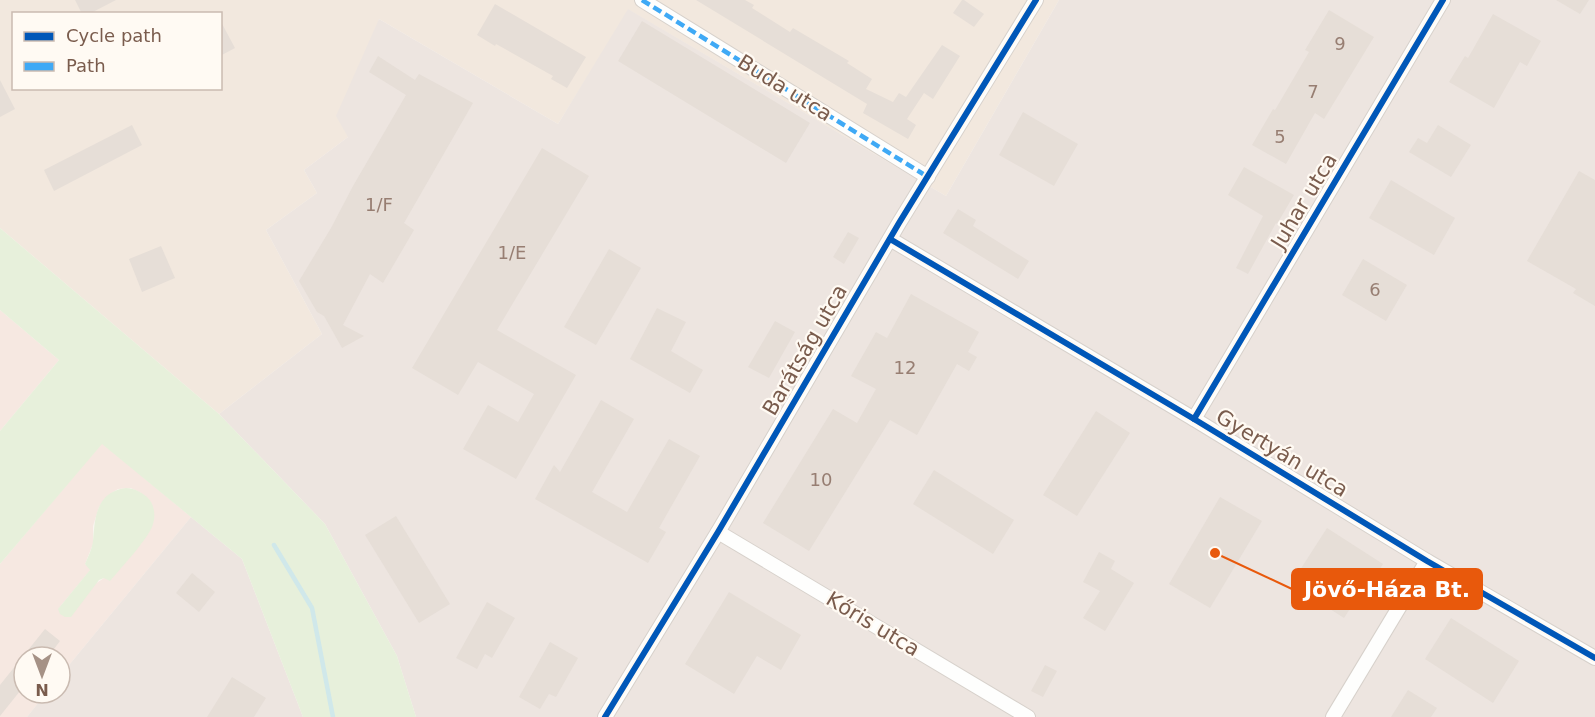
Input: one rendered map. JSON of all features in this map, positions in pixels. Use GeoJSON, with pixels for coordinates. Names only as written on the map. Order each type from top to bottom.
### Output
{"type":"FeatureCollection","features":[{"type":"Feature","properties":{"kind":"street","name":"Buda utca"},"geometry":{"type":"LineString","coordinates":[[642,0],[928,177]]}},
{"type":"Feature","properties":{"kind":"street","name":"Barátság utca"},"geometry":{"type":"LineString","coordinates":[[605,717],[1036,0]]}},
{"type":"Feature","properties":{"kind":"street","name":"Juhar utca"},"geometry":{"type":"LineString","coordinates":[[1194,419],[1443,0]]}},
{"type":"Feature","properties":{"kind":"street","name":"Gyertyán utca"},"geometry":{"type":"LineString","coordinates":[[891,239],[1194,419],[1426,561],[1595,658]]}},
{"type":"Feature","properties":{"kind":"street","name":"Kőris utca"},"geometry":{"type":"LineString","coordinates":[[718,532],[1028,717]]}},
{"type":"Feature","properties":{"kind":"street"},"geometry":{"type":"LineString","coordinates":[[1333,717],[1426,561]]}},
{"type":"Feature","properties":{"kind":"shaded area"},"geometry":{"type":"Polygon","coordinates":[[[0,0],[1059,0],[946,196],[629,10],[558,124],[379,19],[348,137],[304,170],[317,193],[266,230],[322,334],[219,414],[0,228],[0,0]]]}},
{"type":"Feature","properties":{"kind":"shaded area"},"geometry":{"type":"Polygon","coordinates":[[[1059,0],[1595,0],[1595,717],[416,717],[397,656],[325,524],[219,414],[322,334],[266,230],[317,193],[304,170],[348,137],[336,116],[379,19],[558,124],[628,9],[946,196],[1059,0]]]}},
{"type":"Feature","properties":{"kind":"shaded area"},"geometry":{"type":"Polygon","coordinates":[[[0,310],[59,360],[0,431],[0,310]]]}},
{"type":"Feature","properties":{"kind":"shaded area"},"geometry":{"type":"Polygon","coordinates":[[[102,443],[191,517],[72,661],[72,645],[12,645],[12,705],[36,705],[27,717],[0,717],[0,564],[102,443]],[[131,488],[118,489],[99,507],[93,526],[93,544],[85,564],[91,569],[58,609],[104,578],[141,493],[131,488]]]}},
{"type":"Feature","properties":{"kind":"shaded area"},"geometry":{"type":"Polygon","coordinates":[[[191,517],[242,559],[303,717],[27,717],[36,705],[72,705],[72,661],[191,517]]]}},
{"type":"Feature","properties":{"kind":"green space"},"geometry":{"type":"Polygon","coordinates":[[[0,228],[219,414],[325,524],[397,656],[416,717],[303,717],[242,559],[102,444],[0,564],[0,431],[59,360],[0,310],[0,228]]]}},
{"type":"Feature","properties":{"kind":"green space"},"geometry":{"type":"Polygon","coordinates":[[[126,488],[140,492],[151,502],[154,517],[151,530],[110,581],[104,578],[99,580],[71,617],[65,617],[58,609],[90,570],[85,564],[90,553],[99,507],[108,495],[126,488]]]}},
{"type":"Feature","properties":{"kind":"building"},"geometry":{"type":"Polygon","coordinates":[[[75,0],[116,0],[93,12],[81,12],[75,0]]]}},
{"type":"Feature","properties":{"kind":"building"},"geometry":{"type":"Polygon","coordinates":[[[696,0],[745,0],[754,5],[752,8],[790,32],[793,28],[849,61],[847,63],[872,79],[866,89],[893,102],[899,93],[906,97],[942,45],[960,56],[933,99],[924,93],[907,119],[916,125],[908,139],[863,113],[867,104],[696,0]]]}},
{"type":"Feature","properties":{"kind":"building"},"geometry":{"type":"Polygon","coordinates":[[[962,0],[984,14],[974,27],[953,13],[962,0]]]}},
{"type":"Feature","properties":{"kind":"building"},"geometry":{"type":"Polygon","coordinates":[[[1556,0],[1589,0],[1580,14],[1556,0]]]}},
{"type":"Feature","properties":{"kind":"building"},"geometry":{"type":"Polygon","coordinates":[[[495,4],[586,57],[567,88],[551,79],[553,76],[477,35],[495,4]]]}},
{"type":"Feature","properties":{"kind":"building"},"geometry":{"type":"Polygon","coordinates":[[[1329,10],[1374,37],[1324,119],[1315,113],[1286,164],[1252,145],[1309,52],[1305,50],[1329,10]]]}},
{"type":"Feature","properties":{"kind":"building"},"geometry":{"type":"Polygon","coordinates":[[[1493,14],[1541,41],[1527,66],[1520,62],[1494,108],[1449,82],[1465,56],[1468,58],[1493,14]]]}},
{"type":"Feature","properties":{"kind":"building"},"geometry":{"type":"Polygon","coordinates":[[[642,21],[810,123],[786,163],[618,61],[642,21]]]}},
{"type":"Feature","properties":{"kind":"building"},"geometry":{"type":"Polygon","coordinates":[[[222,24],[235,48],[222,55],[222,24]]]}},
{"type":"Feature","properties":{"kind":"building"},"geometry":{"type":"Polygon","coordinates":[[[378,56],[415,80],[419,74],[473,103],[404,223],[414,230],[383,283],[370,274],[343,325],[364,336],[342,348],[324,316],[317,312],[299,281],[406,95],[369,72],[378,56]]]}},
{"type":"Feature","properties":{"kind":"building"},"geometry":{"type":"Polygon","coordinates":[[[0,80],[15,109],[0,117],[0,80]]]}},
{"type":"Feature","properties":{"kind":"building"},"geometry":{"type":"Polygon","coordinates":[[[1023,112],[1078,144],[1054,186],[999,155],[1023,112]]]}},
{"type":"Feature","properties":{"kind":"building"},"geometry":{"type":"Polygon","coordinates":[[[132,125],[142,145],[54,191],[44,170],[132,125]]]}},
{"type":"Feature","properties":{"kind":"building"},"geometry":{"type":"Polygon","coordinates":[[[1438,125],[1471,145],[1451,177],[1409,152],[1418,138],[1427,143],[1438,125]]]}},
{"type":"Feature","properties":{"kind":"building"},"geometry":{"type":"Polygon","coordinates":[[[542,148],[589,176],[497,330],[576,375],[516,479],[463,449],[488,405],[518,422],[534,394],[478,362],[458,395],[412,368],[542,148]]]}},
{"type":"Feature","properties":{"kind":"building"},"geometry":{"type":"Polygon","coordinates":[[[1244,167],[1294,195],[1248,274],[1236,268],[1263,216],[1228,195],[1244,167]]]}},
{"type":"Feature","properties":{"kind":"building"},"geometry":{"type":"Polygon","coordinates":[[[1579,171],[1595,180],[1595,306],[1573,293],[1576,289],[1527,261],[1579,171]]]}},
{"type":"Feature","properties":{"kind":"building"},"geometry":{"type":"Polygon","coordinates":[[[1391,180],[1455,218],[1434,255],[1369,218],[1391,180]]]}},
{"type":"Feature","properties":{"kind":"building"},"geometry":{"type":"Polygon","coordinates":[[[958,209],[976,220],[973,226],[1029,261],[1018,279],[943,233],[958,209]]]}},
{"type":"Feature","properties":{"kind":"building"},"geometry":{"type":"Polygon","coordinates":[[[848,232],[859,238],[844,264],[833,257],[848,232]]]}},
{"type":"Feature","properties":{"kind":"building"},"geometry":{"type":"Polygon","coordinates":[[[161,246],[175,278],[142,292],[129,259],[161,246]]]}},
{"type":"Feature","properties":{"kind":"building"},"geometry":{"type":"Polygon","coordinates":[[[609,249],[641,268],[596,345],[564,327],[609,249]]]}},
{"type":"Feature","properties":{"kind":"building"},"geometry":{"type":"Polygon","coordinates":[[[1363,259],[1407,285],[1386,321],[1342,295],[1363,259]]]}},
{"type":"Feature","properties":{"kind":"building"},"geometry":{"type":"Polygon","coordinates":[[[911,294],[979,332],[968,352],[977,357],[969,371],[957,364],[917,435],[890,420],[809,551],[763,523],[833,409],[857,423],[876,389],[851,376],[876,332],[887,338],[911,294]]]}},
{"type":"Feature","properties":{"kind":"building"},"geometry":{"type":"Polygon","coordinates":[[[657,308],[686,322],[671,351],[703,370],[690,393],[630,359],[657,308]]]}},
{"type":"Feature","properties":{"kind":"building"},"geometry":{"type":"Polygon","coordinates":[[[775,321],[795,332],[769,378],[748,367],[775,321]]]}},
{"type":"Feature","properties":{"kind":"building"},"geometry":{"type":"Polygon","coordinates":[[[601,400],[634,419],[592,492],[627,512],[669,439],[700,456],[659,528],[666,532],[648,563],[535,499],[554,465],[560,472],[601,400]]]}},
{"type":"Feature","properties":{"kind":"building"},"geometry":{"type":"Polygon","coordinates":[[[1096,411],[1130,433],[1077,516],[1043,495],[1096,411]]]}},
{"type":"Feature","properties":{"kind":"building"},"geometry":{"type":"Polygon","coordinates":[[[934,470],[1014,520],[993,554],[913,504],[934,470]]]}},
{"type":"Feature","properties":{"kind":"building"},"geometry":{"type":"Polygon","coordinates":[[[1220,497],[1262,521],[1210,608],[1169,584],[1220,497]]]}},
{"type":"Feature","properties":{"kind":"building"},"geometry":{"type":"Polygon","coordinates":[[[396,516],[450,604],[419,623],[365,535],[396,516]]]}},
{"type":"Feature","properties":{"kind":"building"},"geometry":{"type":"Polygon","coordinates":[[[1327,528],[1383,564],[1371,583],[1368,581],[1344,618],[1291,584],[1327,528]]]}},
{"type":"Feature","properties":{"kind":"building"},"geometry":{"type":"Polygon","coordinates":[[[1099,552],[1115,561],[1111,569],[1134,583],[1105,631],[1083,618],[1100,591],[1083,582],[1099,552]]]}},
{"type":"Feature","properties":{"kind":"building"},"geometry":{"type":"Polygon","coordinates":[[[192,573],[215,592],[199,612],[176,593],[192,573]]]}},
{"type":"Feature","properties":{"kind":"building"},"geometry":{"type":"Polygon","coordinates":[[[729,592],[801,635],[781,670],[757,656],[734,694],[685,664],[729,592]]]}},
{"type":"Feature","properties":{"kind":"building"},"geometry":{"type":"Polygon","coordinates":[[[487,602],[515,618],[492,658],[485,654],[477,669],[456,658],[487,602]]]}},
{"type":"Feature","properties":{"kind":"building"},"geometry":{"type":"Polygon","coordinates":[[[1451,618],[1519,661],[1493,703],[1425,659],[1451,618]]]}},
{"type":"Feature","properties":{"kind":"building"},"geometry":{"type":"Polygon","coordinates":[[[45,629],[60,641],[57,645],[32,645],[45,629]]]}},
{"type":"Feature","properties":{"kind":"building"},"geometry":{"type":"Polygon","coordinates":[[[550,642],[578,658],[556,697],[549,694],[540,709],[519,697],[550,642]]]}},
{"type":"Feature","properties":{"kind":"building"},"geometry":{"type":"Polygon","coordinates":[[[1045,665],[1057,671],[1043,697],[1031,691],[1045,665]]]}},
{"type":"Feature","properties":{"kind":"building"},"geometry":{"type":"Polygon","coordinates":[[[12,670],[12,701],[0,716],[0,685],[12,670]]]}},
{"type":"Feature","properties":{"kind":"building"},"geometry":{"type":"Polygon","coordinates":[[[232,677],[266,698],[254,717],[207,717],[232,677]]]}},
{"type":"Feature","properties":{"kind":"building"},"geometry":{"type":"Polygon","coordinates":[[[1408,690],[1437,708],[1431,717],[1391,717],[1408,690]]]}},
{"type":"Feature","properties":{"kind":"waterway"},"geometry":{"type":"LineString","coordinates":[[274,545],[312,608],[333,717]]}},
{"type":"Feature","properties":{"kind":"marked path"},"geometry":{"type":"LineString","coordinates":[[642,0],[928,177]]}},
{"type":"Feature","properties":{"kind":"cycle path"},"geometry":{"type":"LineString","coordinates":[[605,717],[718,532],[899,223],[1036,0]]}},
{"type":"Feature","properties":{"kind":"cycle path"},"geometry":{"type":"LineString","coordinates":[[1194,419],[1443,0]]}},
{"type":"Feature","properties":{"kind":"cycle path"},"geometry":{"type":"LineString","coordinates":[[890,239],[1194,419],[1427,561],[1595,658]]}},
{"type":"Feature","properties":{"kind":"place","name":"Jövő-Háza Bt."},"geometry":{"type":"Point","coordinates":[1215,553]}}]}
